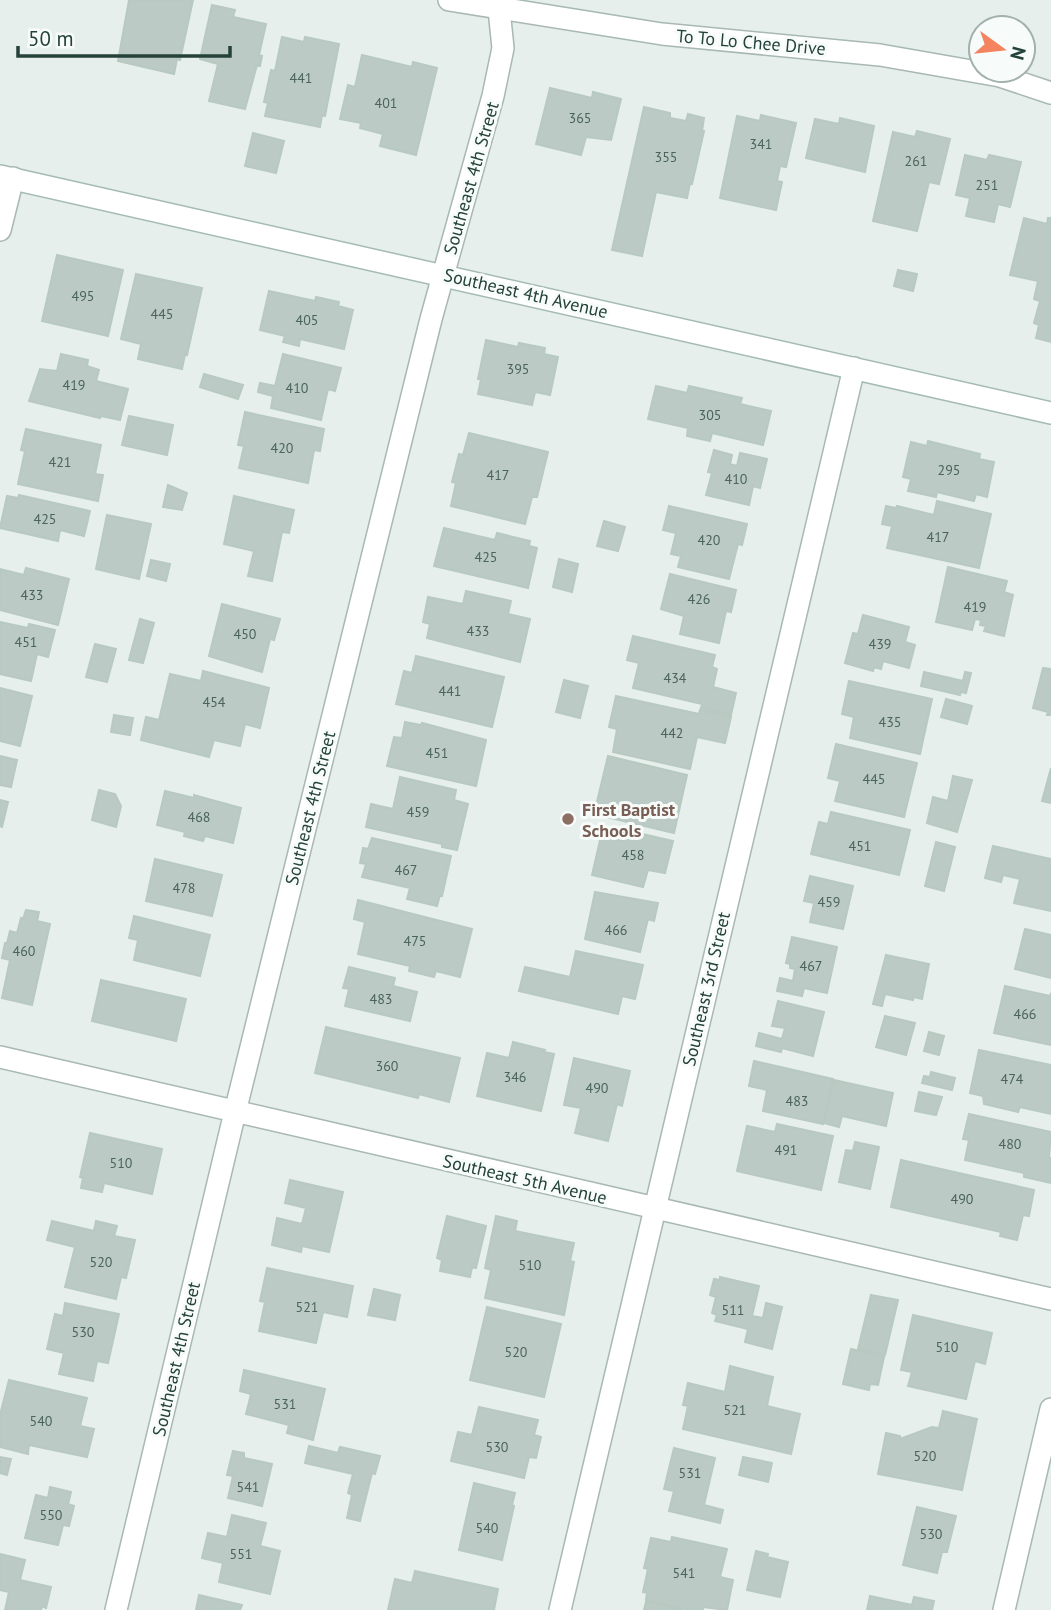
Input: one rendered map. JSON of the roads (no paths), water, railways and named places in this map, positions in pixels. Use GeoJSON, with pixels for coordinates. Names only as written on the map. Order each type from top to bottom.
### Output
{"type":"FeatureCollection","features":[{"type":"Feature","properties":{"kind":"street","name":"To To Lo Chee Drive"},"geometry":{"type":"LineString","coordinates":[[449,0],[498,4],[662,34],[880,55],[1000,76],[1051,93]]}},
{"type":"Feature","properties":{"kind":"street","name":"Southeast 4th Street"},"geometry":{"type":"LineString","coordinates":[[117,1610],[235,1112],[427,332],[499,71],[503,48],[498,4]]}},
{"type":"Feature","properties":{"kind":"street","name":"Southeast 4th Avenue"},"geometry":{"type":"LineString","coordinates":[[6,177],[1051,413]]}},
{"type":"Feature","properties":{"kind":"street"},"geometry":{"type":"LineString","coordinates":[[0,230],[6,177]]}},
{"type":"Feature","properties":{"kind":"street","name":"Southeast 3rd Street"},"geometry":{"type":"LineString","coordinates":[[560,1610],[854,368]]}},
{"type":"Feature","properties":{"kind":"street","name":"Southeast 5th Avenue"},"geometry":{"type":"LineString","coordinates":[[0,1057],[1051,1299]]}},
{"type":"Feature","properties":{"kind":"street"},"geometry":{"type":"LineString","coordinates":[[1004,1610],[1051,1409]]}},
{"type":"Feature","properties":{"kind":"place","name":"First Baptist Schools"},"geometry":{"type":"Point","coordinates":[568,819]}}]}
